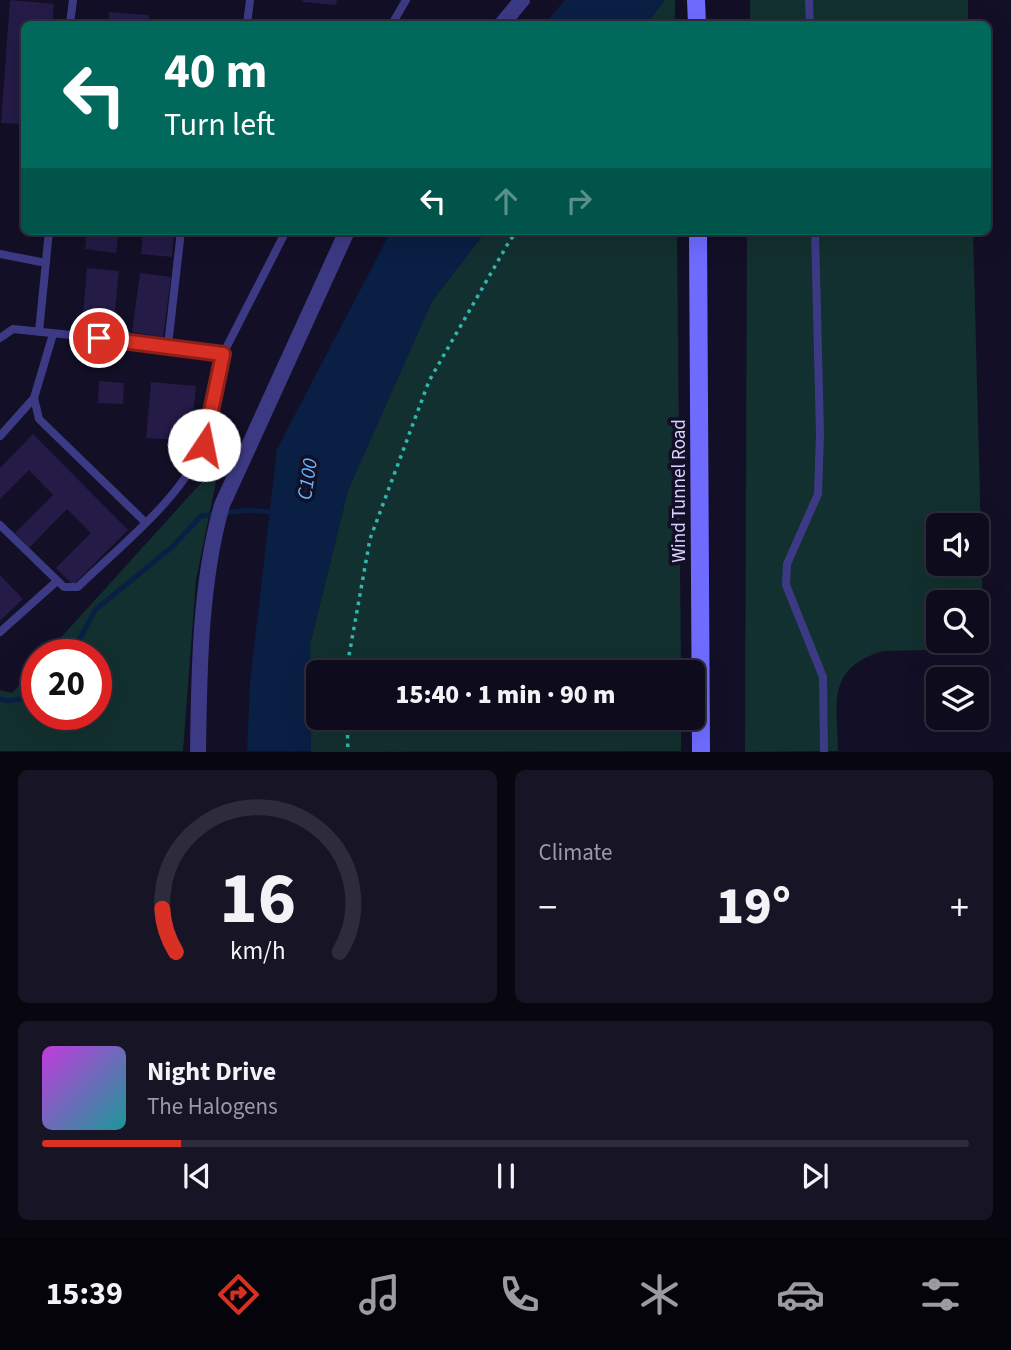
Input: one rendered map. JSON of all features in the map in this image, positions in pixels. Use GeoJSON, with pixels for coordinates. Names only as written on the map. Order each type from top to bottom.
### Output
{"type":"FeatureCollection","features":[{"type":"Feature","properties":{"kind":"street"},"geometry":{"type":"LineString","coordinates":[[504,21],[522,0]]}},
{"type":"Feature","properties":{"kind":"street"},"geometry":{"type":"LineString","coordinates":[[696,0],[697,21]]}},
{"type":"Feature","properties":{"kind":"street"},"geometry":{"type":"LineString","coordinates":[[198,751],[207,582],[217,522],[222,505],[344,235]]}},
{"type":"Feature","properties":{"kind":"street","name":"Wind Tunnel Road"},"geometry":{"type":"LineString","coordinates":[[698,235],[701,751]]}},
{"type":"Feature","properties":{"kind":"lane"},"geometry":{"type":"LineString","coordinates":[[70,21],[73,0]]}},
{"type":"Feature","properties":{"kind":"lane"},"geometry":{"type":"LineString","coordinates":[[247,21],[250,0]]}},
{"type":"Feature","properties":{"kind":"lane"},"geometry":{"type":"LineString","coordinates":[[394,21],[406,0]]}},
{"type":"Feature","properties":{"kind":"lane"},"geometry":{"type":"LineString","coordinates":[[809,0],[810,21]]}},
{"type":"Feature","properties":{"kind":"lane"},"geometry":{"type":"LineString","coordinates":[[39,332],[49,235]]}},
{"type":"Feature","properties":{"kind":"lane"},"geometry":{"type":"LineString","coordinates":[[168,345],[181,235]]}},
{"type":"Feature","properties":{"kind":"lane"},"geometry":{"type":"LineString","coordinates":[[0,525],[64,587],[78,587],[145,522],[178,488],[199,457],[204,445],[223,354],[284,235]]}},
{"type":"Feature","properties":{"kind":"lane"},"geometry":{"type":"LineString","coordinates":[[815,235],[820,434],[818,494],[787,564],[786,585],[822,677],[824,751]]}},
{"type":"Feature","properties":{"kind":"lane"},"geometry":{"type":"LineString","coordinates":[[0,254],[46,263]]}},
{"type":"Feature","properties":{"kind":"lane"},"geometry":{"type":"LineString","coordinates":[[0,338],[13,329],[168,345],[223,354]]}},
{"type":"Feature","properties":{"kind":"lane"},"geometry":{"type":"LineString","coordinates":[[0,436],[34,398],[53,334]]}},
{"type":"Feature","properties":{"kind":"lane"},"geometry":{"type":"LineString","coordinates":[[34,398],[39,419],[145,522]]}},
{"type":"Feature","properties":{"kind":"lane"},"geometry":{"type":"LineString","coordinates":[[0,632],[57,581]]}},
{"type":"Feature","properties":{"kind":"path"},"geometry":{"type":"LineString","coordinates":[[348,660],[370,539],[429,381],[514,235]]}},
{"type":"Feature","properties":{"kind":"path"},"geometry":{"type":"LineString","coordinates":[[347,730],[348,751]]}},
{"type":"Feature","properties":{"kind":"green space"},"geometry":{"type":"Polygon","coordinates":[[[665,0],[675,0],[675,21],[648,21],[665,0]]]}},
{"type":"Feature","properties":{"kind":"green space"},"geometry":{"type":"Polygon","coordinates":[[[750,0],[968,0],[968,21],[750,21],[750,0]]]}},
{"type":"Feature","properties":{"kind":"green space"},"geometry":{"type":"Polygon","coordinates":[[[483,235],[677,235],[681,660],[310,660],[310,644],[348,490],[432,301],[483,235]]]}},
{"type":"Feature","properties":{"kind":"green space"},"geometry":{"type":"Polygon","coordinates":[[[747,235],[973,235],[980,513],[926,513],[926,576],[982,576],[982,590],[926,590],[926,650],[883,651],[852,667],[843,677],[839,689],[838,751],[745,752],[747,235]]]}},
{"type":"Feature","properties":{"kind":"green space"},"geometry":{"type":"Polygon","coordinates":[[[220,462],[196,580],[183,751],[0,751],[0,690],[12,693],[21,683],[21,730],[112,730],[112,639],[60,639],[220,462]]]}},
{"type":"Feature","properties":{"kind":"green space"},"geometry":{"type":"Polygon","coordinates":[[[311,730],[681,730],[681,751],[311,752],[311,730]]]}},
{"type":"Feature","properties":{"kind":"water"},"geometry":{"type":"Polygon","coordinates":[[[565,0],[665,0],[648,21],[547,21],[565,0]]]}},
{"type":"Feature","properties":{"kind":"water","name":"C100"},"geometry":{"type":"Polygon","coordinates":[[[389,235],[483,235],[432,301],[348,490],[310,644],[310,660],[306,660],[306,730],[311,730],[311,751],[247,751],[250,683],[277,449],[389,235]]]}},
{"type":"Feature","properties":{"kind":"building"},"geometry":{"type":"Polygon","coordinates":[[[10,0],[54,4],[52,21],[21,21],[21,124],[1,123],[10,0]]]}},
{"type":"Feature","properties":{"kind":"building"},"geometry":{"type":"Polygon","coordinates":[[[303,0],[337,0],[336,5],[303,0]]]}},
{"type":"Feature","properties":{"kind":"building"},"geometry":{"type":"Polygon","coordinates":[[[109,12],[149,15],[148,21],[109,21],[109,12]]]}},
{"type":"Feature","properties":{"kind":"building"},"geometry":{"type":"Polygon","coordinates":[[[87,235],[118,235],[116,253],[85,249],[87,235]]]}},
{"type":"Feature","properties":{"kind":"building"},"geometry":{"type":"Polygon","coordinates":[[[143,235],[174,235],[172,257],[141,254],[143,235]]]}},
{"type":"Feature","properties":{"kind":"building"},"geometry":{"type":"Polygon","coordinates":[[[87,268],[119,271],[113,329],[82,325],[87,268]]]}},
{"type":"Feature","properties":{"kind":"building"},"geometry":{"type":"Polygon","coordinates":[[[140,273],[171,277],[163,337],[132,332],[140,273]]]}},
{"type":"Feature","properties":{"kind":"building"},"geometry":{"type":"Polygon","coordinates":[[[99,381],[124,383],[123,404],[98,403],[99,381]]]}},
{"type":"Feature","properties":{"kind":"building"},"geometry":{"type":"Polygon","coordinates":[[[151,382],[196,386],[191,441],[146,438],[151,382]]]}},
{"type":"Feature","properties":{"kind":"building"},"geometry":{"type":"Polygon","coordinates":[[[33,434],[128,530],[73,585],[56,568],[91,533],[67,509],[29,548],[15,533],[53,495],[29,470],[0,499],[0,468],[33,434]]]}},
{"type":"Feature","properties":{"kind":"building"},"geometry":{"type":"Polygon","coordinates":[[[0,575],[23,599],[0,621],[0,575]]]}},
{"type":"Feature","properties":{"kind":"waterway"},"geometry":{"type":"LineString","coordinates":[[80,639],[95,610],[172,547],[201,516],[248,510],[270,512]]}},
{"type":"Feature","properties":{"kind":"waterway"},"geometry":{"type":"LineString","coordinates":[[0,699],[21,699]]}},
{"type":"Feature","properties":{"kind":"route"},"geometry":{"type":"LineString","coordinates":[[99,338],[223,354],[204,445]]}}]}
